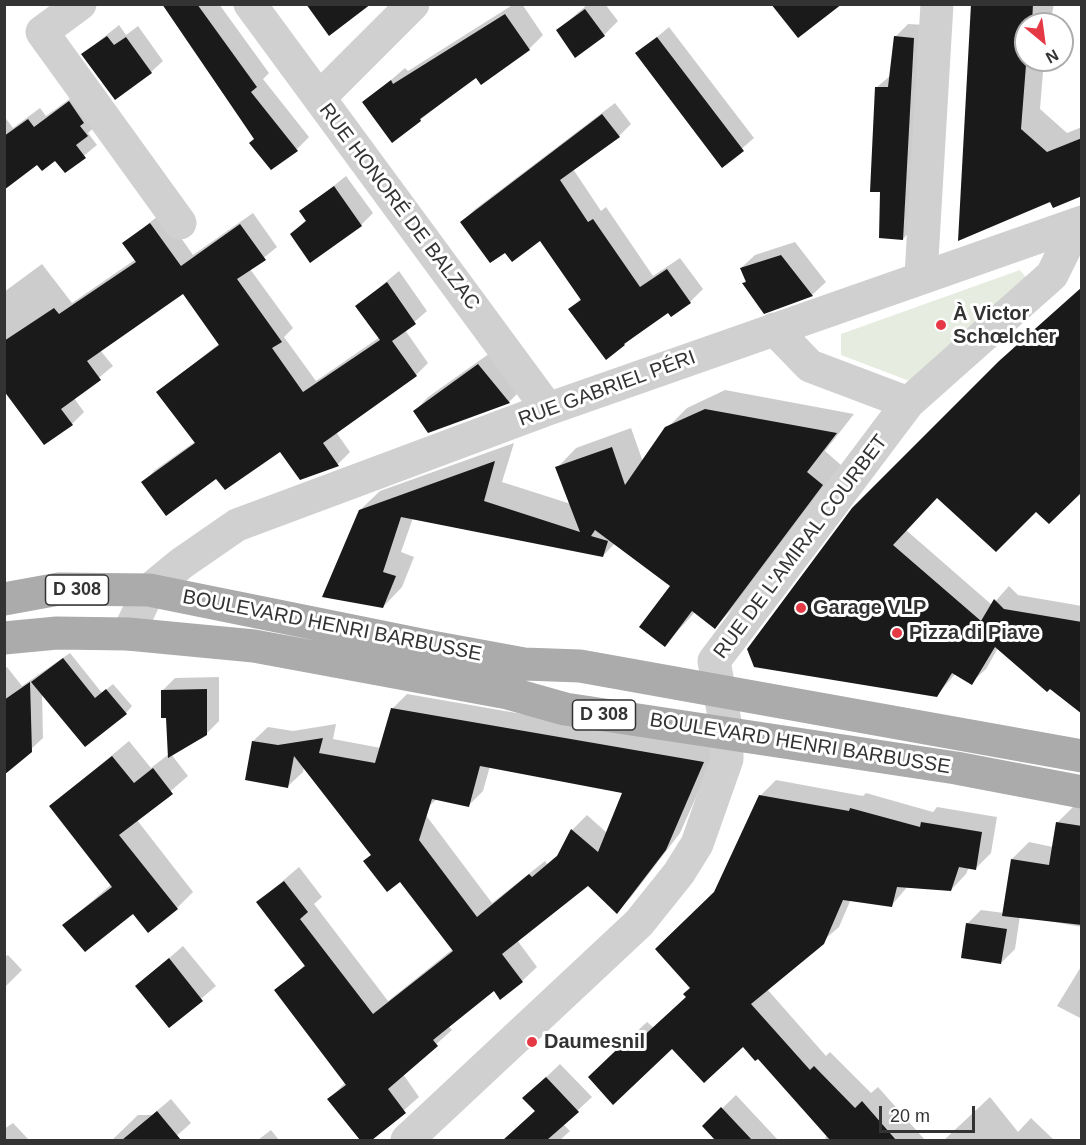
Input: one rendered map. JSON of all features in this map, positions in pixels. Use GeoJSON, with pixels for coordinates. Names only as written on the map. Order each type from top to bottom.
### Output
{"type":"FeatureCollection","features":[{"type":"Feature","properties":{"kind":"main road","name":"D 308"},"geometry":{"type":"LineString","coordinates":[[4,599],[59,590],[150,590]]}},
{"type":"Feature","properties":{"kind":"main road","name":"BOULEVARD HENRI BARBUSSE"},"geometry":{"type":"LineString","coordinates":[[150,590],[432,647],[524,663],[580,666],[1082,756]]}},
{"type":"Feature","properties":{"kind":"main road","name":"D 308"},"geometry":{"type":"LineString","coordinates":[[4,638],[57,633],[128,634]]}},
{"type":"Feature","properties":{"kind":"main road","name":"BOULEVARD HENRI BARBUSSE"},"geometry":{"type":"LineString","coordinates":[[128,634],[254,646],[508,693],[566,709],[956,768],[1082,792]]}},
{"type":"Feature","properties":{"kind":"street"},"geometry":{"type":"LineString","coordinates":[[80,4],[42,32],[180,223]]}},
{"type":"Feature","properties":{"kind":"street","name":"RUE HONORÉ DE BALZAC"},"geometry":{"type":"LineString","coordinates":[[250,4],[548,409]]}},
{"type":"Feature","properties":{"kind":"street"},"geometry":{"type":"LineString","coordinates":[[319,98],[413,4]]}},
{"type":"Feature","properties":{"kind":"street"},"geometry":{"type":"LineString","coordinates":[[921,276],[937,4]]}},
{"type":"Feature","properties":{"kind":"street","name":"RUE GABRIEL PÉRI"},"geometry":{"type":"LineString","coordinates":[[150,590],[182,563],[237,525],[548,409],[921,276],[1079,223]]}},
{"type":"Feature","properties":{"kind":"street","name":"RUE DE L'AMIRAL COURBET"},"geometry":{"type":"LineString","coordinates":[[407,1140],[639,923],[679,873],[697,844],[727,759],[727,733],[717,691],[714,661],[908,403],[1052,275],[1079,223]]}},
{"type":"Feature","properties":{"kind":"street"},"geometry":{"type":"LineString","coordinates":[[774,329],[810,366],[908,403]]}},
{"type":"Feature","properties":{"kind":"street"},"geometry":{"type":"LineString","coordinates":[[128,634],[150,590]]}},
{"type":"Feature","properties":{"kind":"shaded area"},"geometry":{"type":"Polygon","coordinates":[[[1020,270],[1027,279],[912,382],[841,355],[841,334],[1020,270]]]}},
{"type":"Feature","properties":{"kind":"building"},"geometry":{"type":"Polygon","coordinates":[[[162,4],[197,4],[257,87],[251,92],[298,151],[271,170],[249,143],[254,139],[162,4]]]}},
{"type":"Feature","properties":{"kind":"building"},"geometry":{"type":"Polygon","coordinates":[[[306,4],[371,4],[329,36],[306,4]]]}},
{"type":"Feature","properties":{"kind":"building"},"geometry":{"type":"Polygon","coordinates":[[[771,4],[842,4],[798,38],[771,4]]]}},
{"type":"Feature","properties":{"kind":"building"},"geometry":{"type":"Polygon","coordinates":[[[971,4],[1033,4],[1033,12],[1014,12],[1014,72],[1025,72],[1021,129],[1047,152],[1082,138],[1082,196],[1053,208],[1050,202],[958,241],[971,4]]]}},
{"type":"Feature","properties":{"kind":"building"},"geometry":{"type":"Polygon","coordinates":[[[585,9],[605,36],[575,58],[556,30],[585,9]]]}},
{"type":"Feature","properties":{"kind":"building"},"geometry":{"type":"Polygon","coordinates":[[[505,14],[530,50],[481,85],[476,78],[420,119],[421,121],[392,143],[362,102],[391,80],[393,84],[505,14]]]}},
{"type":"Feature","properties":{"kind":"building"},"geometry":{"type":"Polygon","coordinates":[[[107,36],[114,45],[126,37],[152,73],[115,100],[81,54],[107,36]]]}},
{"type":"Feature","properties":{"kind":"building"},"geometry":{"type":"Polygon","coordinates":[[[894,36],[914,38],[903,240],[879,238],[880,192],[870,192],[875,87],[888,87],[894,36]]]}},
{"type":"Feature","properties":{"kind":"building"},"geometry":{"type":"Polygon","coordinates":[[[657,37],[744,151],[722,168],[635,53],[657,37]]]}},
{"type":"Feature","properties":{"kind":"building"},"geometry":{"type":"Polygon","coordinates":[[[69,101],[84,123],[80,126],[88,136],[76,145],[86,158],[65,173],[55,161],[42,171],[37,165],[4,190],[4,136],[28,119],[34,127],[69,101]]]}},
{"type":"Feature","properties":{"kind":"building"},"geometry":{"type":"Polygon","coordinates":[[[602,114],[620,137],[560,180],[588,222],[593,219],[640,287],[667,269],[691,303],[671,317],[668,313],[624,344],[606,360],[568,309],[581,300],[540,241],[512,262],[505,253],[490,263],[460,222],[602,114]]]}},
{"type":"Feature","properties":{"kind":"building"},"geometry":{"type":"Polygon","coordinates":[[[334,186],[362,226],[310,263],[290,234],[306,221],[299,211],[334,186]]]}},
{"type":"Feature","properties":{"kind":"building"},"geometry":{"type":"Polygon","coordinates":[[[150,223],[181,266],[240,224],[266,260],[237,279],[282,342],[272,348],[303,392],[380,340],[355,306],[387,282],[416,324],[392,341],[417,376],[323,443],[339,466],[300,480],[280,452],[225,490],[216,479],[166,516],[141,482],[195,443],[156,392],[219,345],[183,294],[87,361],[101,380],[61,409],[73,425],[44,445],[4,391],[4,341],[54,308],[59,314],[136,262],[122,243],[150,223]]]}},
{"type":"Feature","properties":{"kind":"building"},"geometry":{"type":"Polygon","coordinates":[[[781,255],[813,296],[764,314],[742,283],[746,282],[740,268],[781,255]]]}},
{"type":"Feature","properties":{"kind":"building"},"geometry":{"type":"Polygon","coordinates":[[[1082,287],[1082,492],[1049,524],[1036,512],[996,552],[937,498],[893,545],[981,621],[994,599],[1004,609],[1082,622],[1082,714],[1050,689],[1047,692],[995,647],[972,685],[952,673],[937,697],[754,667],[747,649],[852,508],[999,361],[1082,287]]]}},
{"type":"Feature","properties":{"kind":"building"},"geometry":{"type":"Polygon","coordinates":[[[478,364],[510,403],[428,433],[413,411],[478,364]]]}},
{"type":"Feature","properties":{"kind":"building"},"geometry":{"type":"Polygon","coordinates":[[[705,409],[837,433],[807,472],[823,485],[715,629],[692,611],[665,647],[639,627],[670,586],[595,530],[591,536],[608,541],[603,557],[401,517],[383,572],[396,576],[383,608],[322,597],[359,510],[495,461],[484,501],[580,532],[555,467],[612,447],[625,485],[665,427],[705,409]]]}},
{"type":"Feature","properties":{"kind":"building"},"geometry":{"type":"Polygon","coordinates":[[[63,658],[95,698],[106,689],[127,714],[85,747],[31,682],[63,658]]]}},
{"type":"Feature","properties":{"kind":"building"},"geometry":{"type":"Polygon","coordinates":[[[30,682],[32,752],[4,775],[4,700],[30,682]]]}},
{"type":"Feature","properties":{"kind":"building"},"geometry":{"type":"Polygon","coordinates":[[[207,689],[207,735],[168,758],[166,718],[161,718],[161,690],[207,689]]]}},
{"type":"Feature","properties":{"kind":"building"},"geometry":{"type":"Polygon","coordinates":[[[391,708],[704,762],[666,850],[617,914],[588,886],[502,954],[523,982],[500,1000],[494,991],[433,1040],[438,1046],[388,1089],[406,1113],[372,1140],[360,1140],[327,1099],[346,1085],[274,990],[305,966],[256,902],[284,881],[308,912],[300,919],[373,1014],[453,951],[400,882],[387,892],[363,861],[371,855],[294,756],[288,788],[245,780],[252,741],[278,745],[323,738],[319,753],[375,763],[391,708]],[[480,766],[469,807],[432,799],[419,840],[477,917],[529,874],[532,877],[557,856],[571,829],[598,852],[622,793],[480,766]]]}},
{"type":"Feature","properties":{"kind":"building"},"geometry":{"type":"Polygon","coordinates":[[[112,756],[134,783],[153,768],[173,794],[119,835],[178,909],[148,933],[133,914],[85,952],[62,925],[112,887],[49,806],[112,756]]]}},
{"type":"Feature","properties":{"kind":"building"},"geometry":{"type":"Polygon","coordinates":[[[759,795],[849,811],[850,808],[920,827],[921,822],[982,832],[976,870],[959,867],[951,891],[897,887],[892,907],[843,900],[824,944],[751,1004],[810,1070],[814,1066],[855,1108],[862,1101],[896,1140],[830,1140],[758,1059],[755,1061],[743,1047],[704,1083],[672,1049],[613,1105],[588,1077],[631,1036],[637,1042],[686,997],[683,994],[690,988],[655,949],[714,892],[759,795]]]}},
{"type":"Feature","properties":{"kind":"building"},"geometry":{"type":"Polygon","coordinates":[[[1056,822],[1082,826],[1082,925],[1002,916],[1011,859],[1049,865],[1056,822]]]}},
{"type":"Feature","properties":{"kind":"building"},"geometry":{"type":"Polygon","coordinates":[[[966,923],[1007,929],[1001,964],[961,958],[966,923]]]}},
{"type":"Feature","properties":{"kind":"building"},"geometry":{"type":"Polygon","coordinates":[[[169,958],[203,1001],[169,1028],[135,986],[169,958]]]}},
{"type":"Feature","properties":{"kind":"building"},"geometry":{"type":"Polygon","coordinates":[[[546,1077],[579,1112],[547,1140],[503,1140],[535,1111],[522,1098],[546,1077]]]}},
{"type":"Feature","properties":{"kind":"building"},"geometry":{"type":"Polygon","coordinates":[[[721,1107],[752,1140],[715,1140],[702,1126],[721,1107]]]}},
{"type":"Feature","properties":{"kind":"building"},"geometry":{"type":"Polygon","coordinates":[[[157,1111],[181,1140],[122,1140],[157,1111]]]}},
{"type":"Feature","properties":{"kind":"place","name":"À Victor Schœlcher"},"geometry":{"type":"Point","coordinates":[941,325]}},
{"type":"Feature","properties":{"kind":"place","name":"Garage VLP"},"geometry":{"type":"Point","coordinates":[801,608]}},
{"type":"Feature","properties":{"kind":"place","name":"Pizza di Piave"},"geometry":{"type":"Point","coordinates":[897,633]}},
{"type":"Feature","properties":{"kind":"place","name":"Daumesnil"},"geometry":{"type":"Point","coordinates":[532,1042]}}]}
